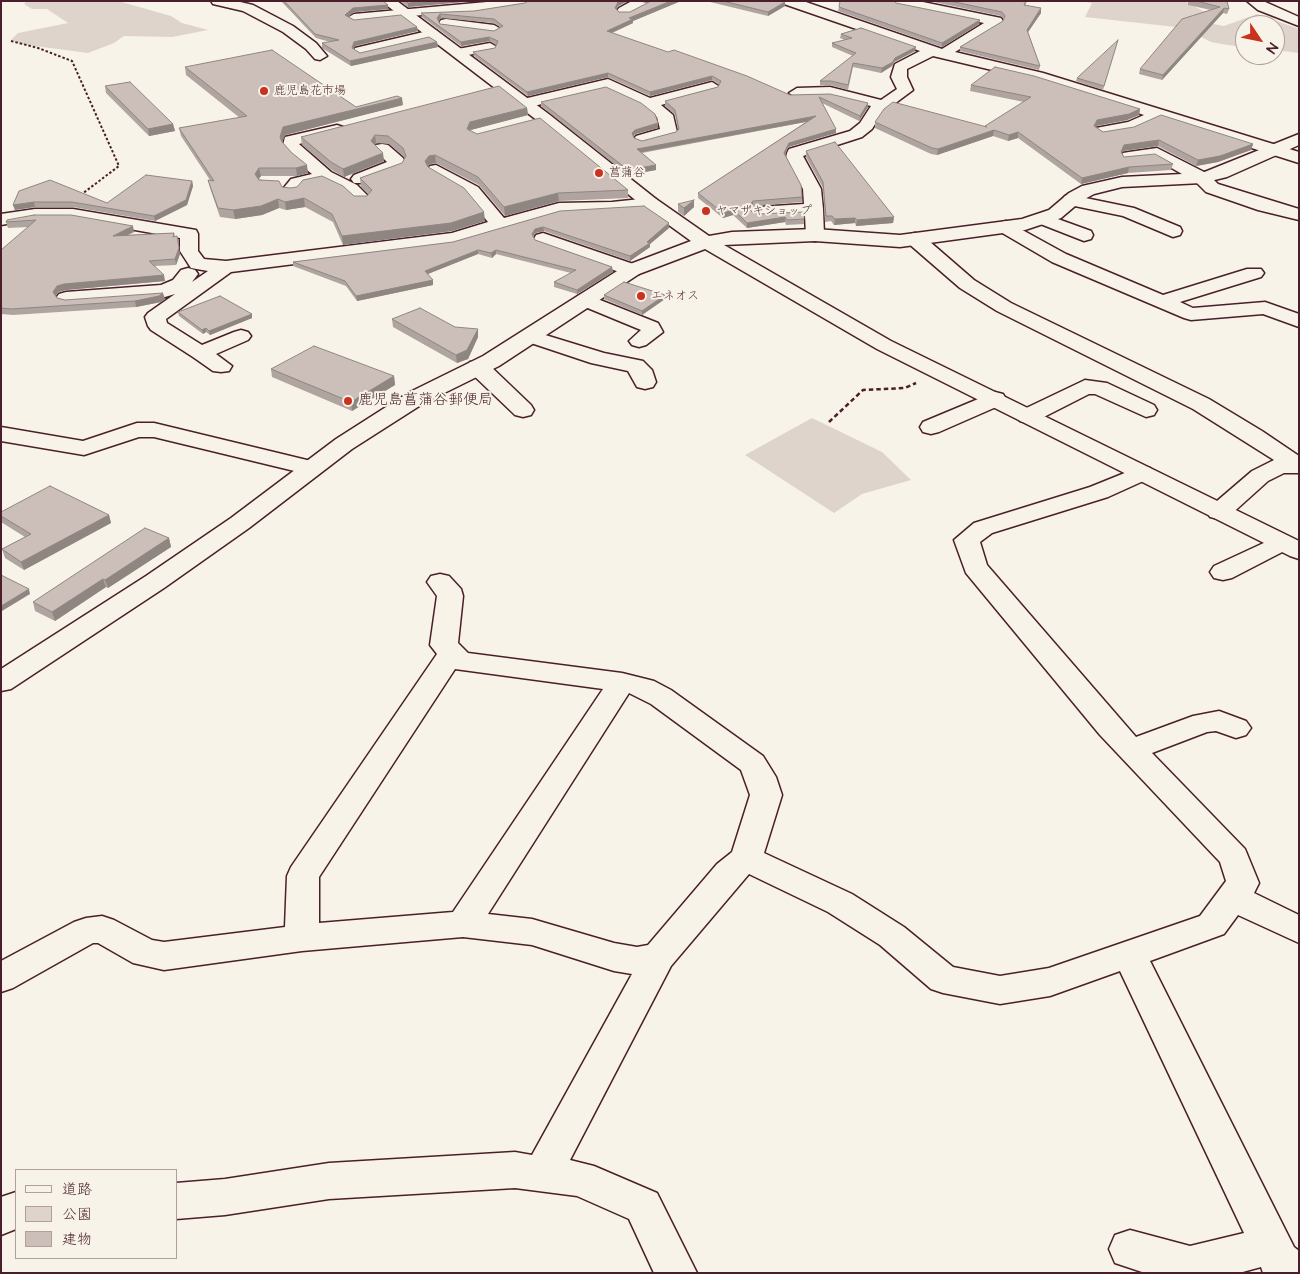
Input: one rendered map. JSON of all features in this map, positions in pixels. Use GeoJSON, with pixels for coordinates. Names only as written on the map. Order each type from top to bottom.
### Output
{"type":"FeatureCollection","features":[{"type":"Feature","properties":{"kind":"street"},"geometry":{"type":"LineString","coordinates":[[218,1],[248,8],[288,29],[311,46],[320,56]]}},
{"type":"Feature","properties":{"kind":"street"},"geometry":{"type":"LineString","coordinates":[[388,1],[525,103],[650,203],[706,242],[884,345],[1290,547]]}},
{"type":"Feature","properties":{"kind":"street"},"geometry":{"type":"LineString","coordinates":[[624,11],[644,2],[639,1]]}},
{"type":"Feature","properties":{"kind":"street"},"geometry":{"type":"LineString","coordinates":[[789,1],[937,52],[1038,76],[1299,158]]}},
{"type":"Feature","properties":{"kind":"street"},"geometry":{"type":"LineString","coordinates":[[1254,1],[1299,22]]}},
{"type":"Feature","properties":{"kind":"street"},"geometry":{"type":"LineString","coordinates":[[392,29],[512,2]]}},
{"type":"Feature","properties":{"kind":"street"},"geometry":{"type":"LineString","coordinates":[[815,235],[812,189],[794,158],[795,153],[856,134],[866,126],[876,110],[905,90],[899,77],[900,67],[937,52],[996,21],[891,3]]}},
{"type":"Feature","properties":{"kind":"street"},"geometry":{"type":"LineString","coordinates":[[847,20],[865,15]]}},
{"type":"Feature","properties":{"kind":"street"},"geometry":{"type":"LineString","coordinates":[[354,18],[419,24],[446,22],[494,30]]}},
{"type":"Feature","properties":{"kind":"street"},"geometry":{"type":"LineString","coordinates":[[360,51],[419,24]]}},
{"type":"Feature","properties":{"kind":"street"},"geometry":{"type":"LineString","coordinates":[[457,53],[490,47]]}},
{"type":"Feature","properties":{"kind":"street"},"geometry":{"type":"LineString","coordinates":[[525,103],[608,84],[648,103],[665,115],[670,132],[642,139]]}},
{"type":"Feature","properties":{"kind":"street"},"geometry":{"type":"LineString","coordinates":[[484,92],[503,87]]}},
{"type":"Feature","properties":{"kind":"street"},"geometry":{"type":"LineString","coordinates":[[648,103],[712,87]]}},
{"type":"Feature","properties":{"kind":"street"},"geometry":{"type":"LineString","coordinates":[[797,93],[830,92],[884,105]]}},
{"type":"Feature","properties":{"kind":"street"},"geometry":{"type":"LineString","coordinates":[[1102,131],[1132,126],[1159,114]]}},
{"type":"Feature","properties":{"kind":"street"},"geometry":{"type":"LineString","coordinates":[[525,123],[544,118]]}},
{"type":"Feature","properties":{"kind":"street"},"geometry":{"type":"LineString","coordinates":[[352,127],[290,141],[300,156],[326,176],[343,185],[362,199]]}},
{"type":"Feature","properties":{"kind":"street"},"geometry":{"type":"LineString","coordinates":[[541,134],[559,130]]}},
{"type":"Feature","properties":{"kind":"street"},"geometry":{"type":"LineString","coordinates":[[1201,182],[1299,139]]}},
{"type":"Feature","properties":{"kind":"street"},"geometry":{"type":"LineString","coordinates":[[343,185],[396,165],[397,162],[382,149]]}},
{"type":"Feature","properties":{"kind":"street"},"geometry":{"type":"LineString","coordinates":[[1129,156],[1163,152],[1201,182],[1212,188],[1299,216]]}},
{"type":"Feature","properties":{"kind":"street"},"geometry":{"type":"LineString","coordinates":[[436,170],[472,191],[500,226]]}},
{"type":"Feature","properties":{"kind":"street"},"geometry":{"type":"LineString","coordinates":[[288,185],[326,176]]}},
{"type":"Feature","properties":{"kind":"street"},"geometry":{"type":"LineString","coordinates":[[1,682],[155,582],[240,523],[344,444],[416,398],[478,367],[632,270],[706,242],[747,237],[815,235],[900,241],[1006,227],[1044,219],[1055,214],[1088,190],[1122,182],[1168,179],[1201,182],[1229,186],[1274,203]]}},
{"type":"Feature","properties":{"kind":"street"},"geometry":{"type":"LineString","coordinates":[[1,220],[35,214],[73,214],[189,234],[189,252],[198,264],[226,267],[453,238],[558,208],[612,207],[650,203]]}},
{"type":"Feature","properties":{"kind":"street"},"geometry":{"type":"LineString","coordinates":[[1068,203],[1136,225]]}},
{"type":"Feature","properties":{"kind":"street"},"geometry":{"type":"LineString","coordinates":[[1068,203],[1128,212],[1173,231]]}},
{"type":"Feature","properties":{"kind":"street"},"geometry":{"type":"LineString","coordinates":[[759,212],[814,209]]}},
{"type":"Feature","properties":{"kind":"street"},"geometry":{"type":"LineString","coordinates":[[1044,219],[1084,235]]}},
{"type":"Feature","properties":{"kind":"street"},"geometry":{"type":"LineString","coordinates":[[1006,227],[1134,305]]}},
{"type":"Feature","properties":{"kind":"street"},"geometry":{"type":"LineString","coordinates":[[543,239],[632,270]]}},
{"type":"Feature","properties":{"kind":"street"},"geometry":{"type":"LineString","coordinates":[[915,239],[967,284],[1004,307],[1119,366],[1201,404],[1254,436],[1298,466]]}},
{"type":"Feature","properties":{"kind":"street"},"geometry":{"type":"LineString","coordinates":[[66,298],[165,291],[180,284],[198,264]]}},
{"type":"Feature","properties":{"kind":"street"},"geometry":{"type":"LineString","coordinates":[[221,366],[158,326],[155,317],[226,267]]}},
{"type":"Feature","properties":{"kind":"street"},"geometry":{"type":"LineString","coordinates":[[1163,301],[1254,273]]}},
{"type":"Feature","properties":{"kind":"street"},"geometry":{"type":"LineString","coordinates":[[1099,283],[1163,301],[1191,314],[1265,308],[1299,321]]}},
{"type":"Feature","properties":{"kind":"street"},"geometry":{"type":"LineString","coordinates":[[585,300],[651,327],[653,332],[639,341]]}},
{"type":"Feature","properties":{"kind":"street"},"geometry":{"type":"LineString","coordinates":[[200,353],[241,336]]}},
{"type":"Feature","properties":{"kind":"street"},"geometry":{"type":"LineString","coordinates":[[529,336],[599,358],[635,366],[641,370],[645,382]]}},
{"type":"Feature","properties":{"kind":"street"},"geometry":{"type":"LineString","coordinates":[[478,367],[523,410]]}},
{"type":"Feature","properties":{"kind":"street"},"geometry":{"type":"LineString","coordinates":[[1028,416],[1085,387],[1099,388],[1146,410]]}},
{"type":"Feature","properties":{"kind":"street"},"geometry":{"type":"LineString","coordinates":[[931,427],[995,399]]}},
{"type":"Feature","properties":{"kind":"street"},"geometry":{"type":"LineString","coordinates":[[1,434],[84,448],[137,430],[154,430],[311,468]]}},
{"type":"Feature","properties":{"kind":"street"},"geometry":{"type":"LineString","coordinates":[[1219,512],[1260,476],[1280,466],[1298,466]]}},
{"type":"Feature","properties":{"kind":"street"},"geometry":{"type":"LineString","coordinates":[[746,858],[840,903],[892,936],[943,979],[1000,990],[1050,982],[1212,924],[1243,883],[1234,857],[1131,750],[975,567],[967,540],[983,528],[1100,492],[1142,473]]}},
{"type":"Feature","properties":{"kind":"street"},"geometry":{"type":"LineString","coordinates":[[1224,572],[1290,547]]}},
{"type":"Feature","properties":{"kind":"street"},"geometry":{"type":"LineString","coordinates":[[440,582],[448,589],[450,596],[444,645],[460,661],[622,682],[644,688],[660,697],[752,763],[761,777],[766,795],[761,816],[746,858],[729,873],[659,956],[542,1174]]}},
{"type":"Feature","properties":{"kind":"street"},"geometry":{"type":"LineString","coordinates":[[302,938],[303,876],[451,653]]}},
{"type":"Feature","properties":{"kind":"street"},"geometry":{"type":"LineString","coordinates":[[463,924],[622,682]]}},
{"type":"Feature","properties":{"kind":"street"},"geometry":{"type":"LineString","coordinates":[[1131,750],[1203,723],[1220,722],[1236,728]]}},
{"type":"Feature","properties":{"kind":"street"},"geometry":{"type":"LineString","coordinates":[[1233,898],[1299,930]]}},
{"type":"Feature","properties":{"kind":"street"},"geometry":{"type":"LineString","coordinates":[[1,978],[86,931],[102,929],[145,953],[164,956],[302,938],[463,924],[532,932],[614,957],[637,961],[659,956]]}},
{"type":"Feature","properties":{"kind":"street"},"geometry":{"type":"LineString","coordinates":[[1129,954],[1283,1259],[1190,1266],[1130,1249]]}},
{"type":"Feature","properties":{"kind":"street"},"geometry":{"type":"LineString","coordinates":[[178,1200],[225,1197],[329,1181],[515,1170],[580,1178],[642,1206],[676,1273]]}},
{"type":"Feature","properties":{"kind":"street"},"geometry":{"type":"LineString","coordinates":[[1,1216],[15,1211]]}},
{"type":"Feature","properties":{"kind":"path"},"geometry":{"type":"LineString","coordinates":[[11,41],[38,48],[72,61],[119,166],[87,192],[78,196]]}},
{"type":"Feature","properties":{"kind":"path"},"geometry":{"type":"LineString","coordinates":[[829,422],[863,390],[905,388],[942,373]]}},
{"type":"Feature","properties":{"kind":"green space"},"geometry":{"type":"Polygon","coordinates":[[[27,1],[118,1],[171,16],[182,23],[208,30],[172,37],[124,36],[114,43],[88,53],[20,44],[11,40],[18,33],[68,23],[47,9],[32,9],[24,4],[27,1]]]}},
{"type":"Feature","properties":{"kind":"green space"},"geometry":{"type":"Polygon","coordinates":[[[1080,1],[1184,1],[1205,12],[1203,22],[1224,26],[1235,22],[1235,46],[1211,42],[1201,37],[1205,31],[1085,17],[1092,3],[1080,1]]]}},
{"type":"Feature","properties":{"kind":"green space"},"geometry":{"type":"Polygon","coordinates":[[[1285,24],[1299,29],[1299,53],[1285,51],[1285,24]]]}},
{"type":"Feature","properties":{"kind":"green space"},"geometry":{"type":"Polygon","coordinates":[[[812,418],[882,452],[911,480],[862,494],[834,513],[745,455],[812,418]]]}},
{"type":"Feature","properties":{"kind":"building"},"geometry":{"type":"Polygon","coordinates":[[[284,1],[383,1],[388,5],[353,8],[345,15],[354,20],[401,15],[417,27],[354,42],[352,48],[360,53],[429,37],[437,42],[350,61],[322,43],[339,40],[315,34],[284,1]]]}},
{"type":"Feature","properties":{"kind":"building"},"geometry":{"type":"Polygon","coordinates":[[[405,1],[430,1],[408,3],[405,1]]]}},
{"type":"Feature","properties":{"kind":"building"},"geometry":{"type":"Polygon","coordinates":[[[528,1],[620,1],[615,8],[619,12],[630,12],[651,1],[671,1],[629,18],[633,19],[607,31],[668,52],[674,50],[747,76],[790,95],[830,94],[868,103],[860,116],[819,97],[836,129],[789,143],[784,153],[801,185],[802,197],[753,201],[748,207],[752,212],[759,214],[804,212],[804,219],[787,220],[785,217],[747,223],[734,210],[723,213],[698,193],[816,116],[637,149],[656,165],[628,170],[541,102],[606,87],[641,103],[655,114],[658,123],[635,130],[632,133],[634,138],[642,141],[676,132],[679,129],[675,110],[665,101],[718,87],[721,81],[712,76],[650,92],[608,73],[527,92],[473,52],[495,48],[498,41],[489,37],[461,42],[421,13],[474,11],[528,1]],[[440,14],[437,18],[440,24],[494,31],[503,26],[494,19],[440,14]]]}},
{"type":"Feature","properties":{"kind":"building"},"geometry":{"type":"Polygon","coordinates":[[[723,1],[784,1],[785,2],[768,12],[723,1]]]}},
{"type":"Feature","properties":{"kind":"building"},"geometry":{"type":"Polygon","coordinates":[[[840,1],[894,1],[896,3],[980,20],[942,43],[839,7],[840,1]]]}},
{"type":"Feature","properties":{"kind":"building"},"geometry":{"type":"Polygon","coordinates":[[[950,1],[1026,1],[1024,5],[1041,8],[1027,30],[1040,66],[960,47],[1003,21],[1005,16],[1002,12],[950,1]]]}},
{"type":"Feature","properties":{"kind":"building"},"geometry":{"type":"Polygon","coordinates":[[[1196,1],[1227,1],[1229,9],[1224,8],[1163,75],[1140,69],[1182,19],[1220,7],[1196,1]]]}},
{"type":"Feature","properties":{"kind":"building"},"geometry":{"type":"Polygon","coordinates":[[[861,28],[916,47],[895,58],[893,62],[882,68],[853,63],[848,85],[831,81],[820,81],[856,53],[832,43],[852,38],[841,34],[861,28]]]}},
{"type":"Feature","properties":{"kind":"building"},"geometry":{"type":"Polygon","coordinates":[[[1118,40],[1104,86],[1077,78],[1118,40]]]}},
{"type":"Feature","properties":{"kind":"building"},"geometry":{"type":"Polygon","coordinates":[[[272,50],[356,107],[397,96],[402,98],[283,127],[280,137],[282,142],[307,165],[296,168],[259,168],[255,174],[259,180],[279,181],[282,187],[290,188],[297,187],[303,180],[322,176],[343,186],[354,196],[367,196],[372,190],[360,178],[402,163],[406,156],[403,148],[388,136],[375,135],[371,141],[383,153],[343,169],[331,162],[301,137],[499,86],[527,108],[470,122],[467,129],[477,134],[540,118],[628,190],[558,193],[504,207],[478,177],[435,155],[429,156],[425,161],[428,167],[464,188],[484,212],[451,223],[342,236],[332,214],[304,198],[285,202],[278,199],[261,206],[233,210],[218,208],[208,180],[214,181],[179,128],[247,116],[185,67],[272,50]]]}},
{"type":"Feature","properties":{"kind":"building"},"geometry":{"type":"Polygon","coordinates":[[[995,67],[1034,76],[1140,109],[1129,114],[1097,120],[1094,126],[1103,132],[1134,127],[1161,115],[1253,144],[1220,156],[1198,160],[1159,140],[1124,145],[1121,152],[1124,157],[1155,154],[1173,164],[1129,167],[1082,178],[1018,132],[1009,135],[994,130],[938,149],[875,122],[884,109],[893,102],[987,127],[985,126],[1031,97],[971,85],[995,67]]]}},
{"type":"Feature","properties":{"kind":"building"},"geometry":{"type":"Polygon","coordinates":[[[130,82],[173,124],[148,129],[105,86],[130,82]]]}},
{"type":"Feature","properties":{"kind":"building"},"geometry":{"type":"Polygon","coordinates":[[[835,142],[894,217],[857,220],[855,218],[835,219],[832,216],[826,216],[823,182],[806,151],[835,142]]]}},
{"type":"Feature","properties":{"kind":"building"},"geometry":{"type":"Polygon","coordinates":[[[146,175],[192,181],[186,200],[154,216],[72,202],[34,202],[13,205],[19,191],[50,180],[107,203],[146,175]]]}},
{"type":"Feature","properties":{"kind":"building"},"geometry":{"type":"Polygon","coordinates":[[[694,200],[684,208],[678,204],[694,200]]]}},
{"type":"Feature","properties":{"kind":"building"},"geometry":{"type":"Polygon","coordinates":[[[644,206],[669,223],[647,242],[650,243],[630,256],[543,227],[535,229],[532,234],[535,240],[612,267],[577,290],[554,282],[576,270],[496,250],[491,253],[478,250],[425,271],[433,280],[356,296],[345,281],[293,262],[453,242],[560,211],[644,206]]]}},
{"type":"Feature","properties":{"kind":"building"},"geometry":{"type":"Polygon","coordinates":[[[34,215],[71,215],[133,226],[113,236],[174,233],[173,237],[177,236],[179,248],[175,259],[149,261],[164,275],[64,284],[57,286],[53,292],[57,298],[65,300],[163,293],[159,296],[135,301],[11,309],[1,308],[1,250],[36,220],[6,222],[7,220],[34,215]]]}},
{"type":"Feature","properties":{"kind":"building"},"geometry":{"type":"Polygon","coordinates":[[[624,282],[665,295],[642,311],[604,295],[624,282]]]}},
{"type":"Feature","properties":{"kind":"building"},"geometry":{"type":"Polygon","coordinates":[[[220,296],[252,314],[209,331],[206,328],[202,330],[178,312],[220,296]]]}},
{"type":"Feature","properties":{"kind":"building"},"geometry":{"type":"Polygon","coordinates":[[[420,308],[455,327],[478,329],[467,350],[456,355],[392,319],[420,308]]]}},
{"type":"Feature","properties":{"kind":"building"},"geometry":{"type":"Polygon","coordinates":[[[314,346],[394,376],[351,402],[271,369],[314,346]]]}},
{"type":"Feature","properties":{"kind":"building"},"geometry":{"type":"Polygon","coordinates":[[[50,486],[109,515],[21,562],[2,549],[31,534],[1,516],[1,512],[50,486]]]}},
{"type":"Feature","properties":{"kind":"building"},"geometry":{"type":"Polygon","coordinates":[[[145,528],[169,538],[52,612],[33,602],[145,528]]]}},
{"type":"Feature","properties":{"kind":"building"},"geometry":{"type":"Polygon","coordinates":[[[1,575],[29,589],[1,606],[1,575]]]}},
{"type":"Feature","properties":{"kind":"place","name":"鹿児島花市場"},"geometry":{"type":"Point","coordinates":[264,91]}},
{"type":"Feature","properties":{"kind":"place","name":"菖蒲谷"},"geometry":{"type":"Point","coordinates":[599,173]}},
{"type":"Feature","properties":{"kind":"place","name":"ヤマザキショップ"},"geometry":{"type":"Point","coordinates":[706,211]}},
{"type":"Feature","properties":{"kind":"place","name":"エネオス"},"geometry":{"type":"Point","coordinates":[641,296]}},
{"type":"Feature","properties":{"kind":"place","name":"鹿児島菖蒲谷郵便局"},"geometry":{"type":"Point","coordinates":[348,401]}}]}
